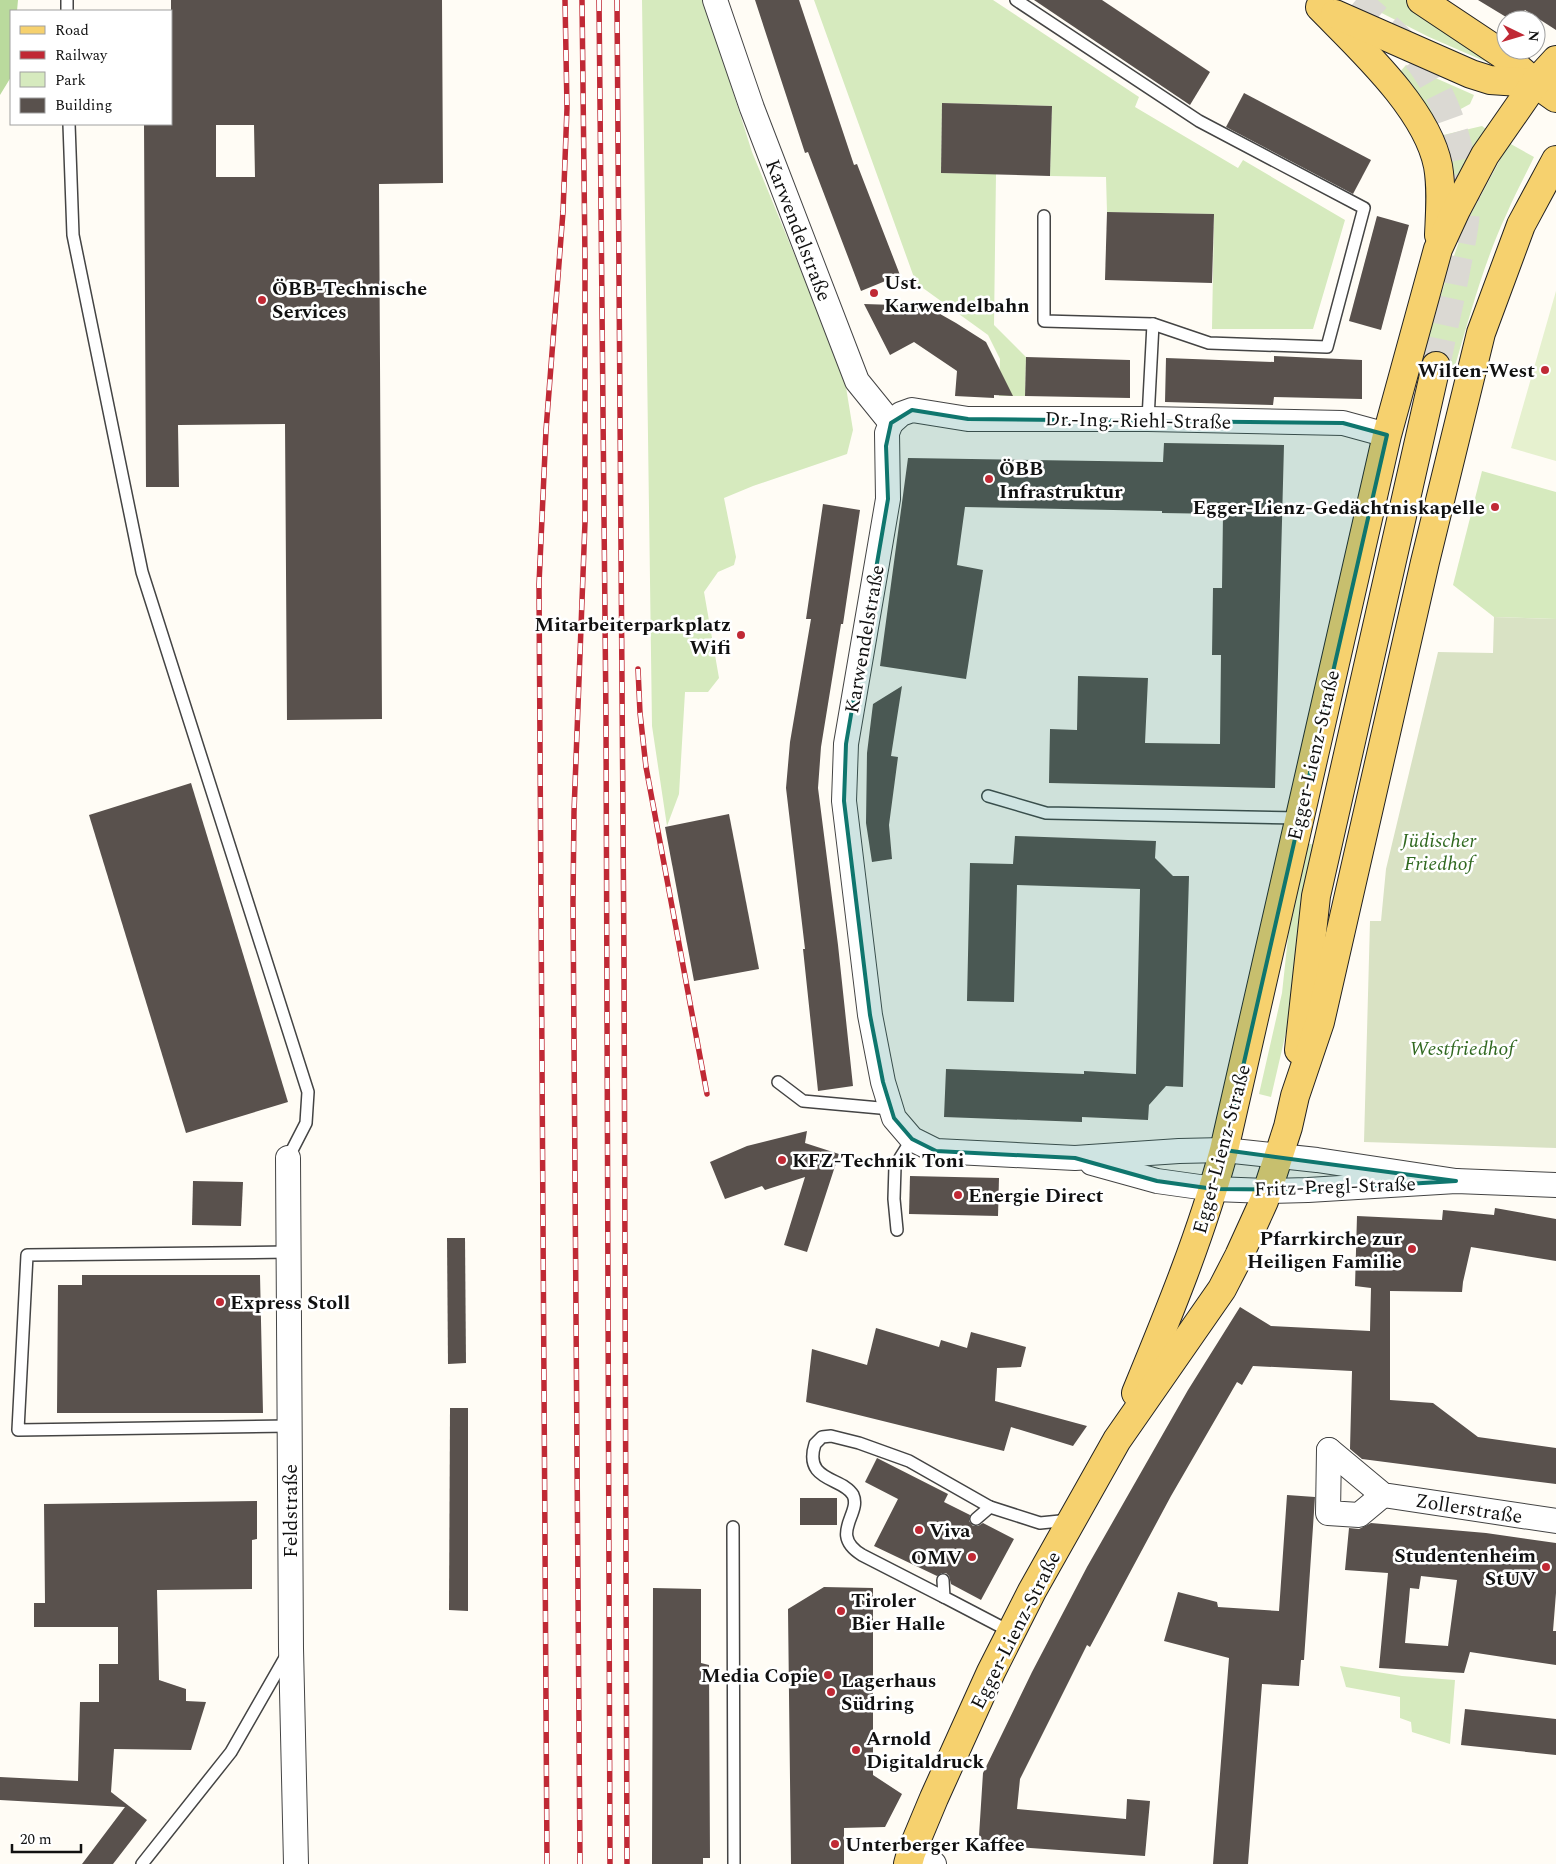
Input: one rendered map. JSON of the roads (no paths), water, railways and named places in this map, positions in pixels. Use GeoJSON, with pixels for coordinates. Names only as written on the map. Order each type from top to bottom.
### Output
{"type":"FeatureCollection","features":[{"type":"Feature","properties":{"kind":"main road"},"geometry":{"type":"LineString","coordinates":[[1421,0],[1502,54],[1545,90]]}},
{"type":"Feature","properties":{"kind":"main road"},"geometry":{"type":"LineString","coordinates":[[1315,4],[1471,74],[1490,80],[1545,90]]}},
{"type":"Feature","properties":{"kind":"main road"},"geometry":{"type":"LineString","coordinates":[[1315,4],[1391,81],[1427,135],[1438,165],[1441,198],[1438,249]]}},
{"type":"Feature","properties":{"kind":"main road","name":"Egger-Lienz-Straße"},"geometry":{"type":"LineString","coordinates":[[1117,1440],[1171,1308],[1214,1189],[1387,435],[1438,249],[1485,155],[1545,90],[1556,60]]}},
{"type":"Feature","properties":{"kind":"main road","name":"Egger-Lienz-Straße"},"geometry":{"type":"LineString","coordinates":[[914,1861],[938,1790],[1032,1591],[1117,1440],[1222,1289],[1268,1191],[1295,1096],[1320,1022],[1429,544],[1481,332],[1521,225],[1556,160]]}},
{"type":"Feature","properties":{"kind":"main road","name":"Egger-Lienz-Straße"},"geometry":{"type":"LineString","coordinates":[[1295,1096],[1316,896],[1436,366]]}},
{"type":"Feature","properties":{"kind":"street","name":"Karwendelstraße"},"geometry":{"type":"LineString","coordinates":[[715,0],[752,108],[857,381],[892,422],[887,433],[886,446],[888,499],[846,744],[844,801],[870,1015],[883,1082],[894,1118],[912,1139],[936,1151],[1075,1158],[1224,1150]]}},
{"type":"Feature","properties":{"kind":"street","name":"Dr.-Ing.-Riehl-Straße"},"geometry":{"type":"LineString","coordinates":[[892,422],[901,414],[912,410],[968,419],[1343,423],[1387,435]]}},
{"type":"Feature","properties":{"kind":"street","name":"Fritz-Pregl-Straße"},"geometry":{"type":"LineString","coordinates":[[1224,1150],[1456,1181],[1555,1185]]}},
{"type":"Feature","properties":{"kind":"street","name":"Feldstraße"},"geometry":{"type":"LineString","coordinates":[[288,1158],[291,1648],[296,1864]]}},
{"type":"Feature","properties":{"kind":"street","name":"Karwendelstraße"},"geometry":{"type":"LineString","coordinates":[[1075,1158],[1157,1181],[1214,1189]]}},
{"type":"Feature","properties":{"kind":"street","name":"Fritz-Pregl-Straße"},"geometry":{"type":"LineString","coordinates":[[1214,1189],[1308,1190],[1456,1181]]}},
{"type":"Feature","properties":{"kind":"street","name":"Zollerstraße"},"geometry":{"type":"LineString","coordinates":[[1383,1495],[1556,1521]]}},
{"type":"Feature","properties":{"kind":"lane"},"geometry":{"type":"LineString","coordinates":[[1016,0],[1199,121],[1364,208],[1327,347],[1209,343],[1153,324],[1044,321],[1044,216]]}},
{"type":"Feature","properties":{"kind":"lane"},"geometry":{"type":"LineString","coordinates":[[69,125],[73,235],[142,572],[308,1092],[306,1123],[288,1158]]}},
{"type":"Feature","properties":{"kind":"lane"},"geometry":{"type":"LineString","coordinates":[[1148,420],[1153,324]]}},
{"type":"Feature","properties":{"kind":"lane"},"geometry":{"type":"LineString","coordinates":[[988,796],[1046,813],[1299,818]]}},
{"type":"Feature","properties":{"kind":"lane"},"geometry":{"type":"LineString","coordinates":[[778,1082],[803,1101],[891,1109]]}},
{"type":"Feature","properties":{"kind":"lane"},"geometry":{"type":"LineString","coordinates":[[897,1230],[894,1199],[895,1166],[912,1139]]}},
{"type":"Feature","properties":{"kind":"lane"},"geometry":{"type":"LineString","coordinates":[[289,1252],[27,1255],[18,1430],[290,1426]]}},
{"type":"Feature","properties":{"kind":"lane"},"geometry":{"type":"LineString","coordinates":[[1011,1632],[852,1548],[847,1532],[854,1504],[853,1496],[847,1489],[818,1470],[813,1458],[815,1444],[822,1437],[831,1436],[859,1443],[909,1462],[990,1507],[1040,1523],[1072,1520]]}},
{"type":"Feature","properties":{"kind":"lane"},"geometry":{"type":"LineString","coordinates":[[976,1519],[990,1507]]}},
{"type":"Feature","properties":{"kind":"lane"},"geometry":{"type":"LineString","coordinates":[[733,1527],[734,1864]]}},
{"type":"Feature","properties":{"kind":"lane"},"geometry":{"type":"LineString","coordinates":[[943,1580],[944,1597]]}},
{"type":"Feature","properties":{"kind":"lane"},"geometry":{"type":"LineString","coordinates":[[142,1864],[232,1752],[291,1648]]}},
{"type":"Feature","properties":{"kind":"tunnel"},"geometry":{"type":"LineString","coordinates":[[1356,0],[1385,25],[1421,63],[1437,89],[1451,121],[1460,156],[1466,209],[1460,251],[1436,366]]}},
{"type":"Feature","properties":{"kind":"railway"},"geometry":{"type":"LineString","coordinates":[[547,1864],[539,584],[546,430],[563,212],[567,108],[565,0]]}},
{"type":"Feature","properties":{"kind":"railway"},"geometry":{"type":"LineString","coordinates":[[580,1864],[573,901],[574,812],[585,522],[585,260],[582,0]]}},
{"type":"Feature","properties":{"kind":"railway"},"geometry":{"type":"LineString","coordinates":[[599,0],[606,721],[610,1864]]}},
{"type":"Feature","properties":{"kind":"railway"},"geometry":{"type":"LineString","coordinates":[[617,0],[624,959],[627,1864]]}},
{"type":"Feature","properties":{"kind":"railway"},"geometry":{"type":"LineString","coordinates":[[638,669],[640,713],[646,767],[707,1094]]}},
{"type":"Feature","properties":{"kind":"place","name":"Ust. Karwendelbahn"},"geometry":{"type":"Point","coordinates":[874,293]}},
{"type":"Feature","properties":{"kind":"place","name":"ÖBB-Technische Services"},"geometry":{"type":"Point","coordinates":[262,300]}},
{"type":"Feature","properties":{"kind":"place","name":"Wilten-West"},"geometry":{"type":"Point","coordinates":[1545,370]}},
{"type":"Feature","properties":{"kind":"place","name":"ÖBB Infrastruktur"},"geometry":{"type":"Point","coordinates":[989,479]}},
{"type":"Feature","properties":{"kind":"place","name":"Egger-Lienz-Gedächtniskapelle"},"geometry":{"type":"Point","coordinates":[1495,507]}},
{"type":"Feature","properties":{"kind":"place","name":"Mitarbeiterparkplatz Wifi"},"geometry":{"type":"Point","coordinates":[741,635]}},
{"type":"Feature","properties":{"kind":"place","name":"KFZ-Technik Toni"},"geometry":{"type":"Point","coordinates":[782,1160]}},
{"type":"Feature","properties":{"kind":"place","name":"Energie Direct"},"geometry":{"type":"Point","coordinates":[958,1195]}},
{"type":"Feature","properties":{"kind":"place","name":"Pfarrkirche zur Heiligen Familie"},"geometry":{"type":"Point","coordinates":[1412,1249]}},
{"type":"Feature","properties":{"kind":"place","name":"Express Stoll"},"geometry":{"type":"Point","coordinates":[220,1302]}},
{"type":"Feature","properties":{"kind":"place","name":"Viva"},"geometry":{"type":"Point","coordinates":[919,1530]}},
{"type":"Feature","properties":{"kind":"place","name":"OMV"},"geometry":{"type":"Point","coordinates":[972,1557]}},
{"type":"Feature","properties":{"kind":"place","name":"Studentenheim StUV"},"geometry":{"type":"Point","coordinates":[1546,1567]}},
{"type":"Feature","properties":{"kind":"place","name":"Tiroler Bier Halle"},"geometry":{"type":"Point","coordinates":[841,1611]}},
{"type":"Feature","properties":{"kind":"place","name":"Media Copie"},"geometry":{"type":"Point","coordinates":[828,1675]}},
{"type":"Feature","properties":{"kind":"place","name":"Lagerhaus Südring"},"geometry":{"type":"Point","coordinates":[831,1692]}},
{"type":"Feature","properties":{"kind":"place","name":"Arnold Digitaldruck"},"geometry":{"type":"Point","coordinates":[856,1750]}},
{"type":"Feature","properties":{"kind":"place","name":"Unterberger Kaffee"},"geometry":{"type":"Point","coordinates":[835,1844]}},
{"type":"Feature","properties":{"kind":"park label","name":"Jüdischer Friedhof"},"geometry":{"type":"Point","coordinates":[1439,852]}},
{"type":"Feature","properties":{"kind":"park label","name":"Westfriedhof"},"geometry":{"type":"Point","coordinates":[1462,1048]}}]}
